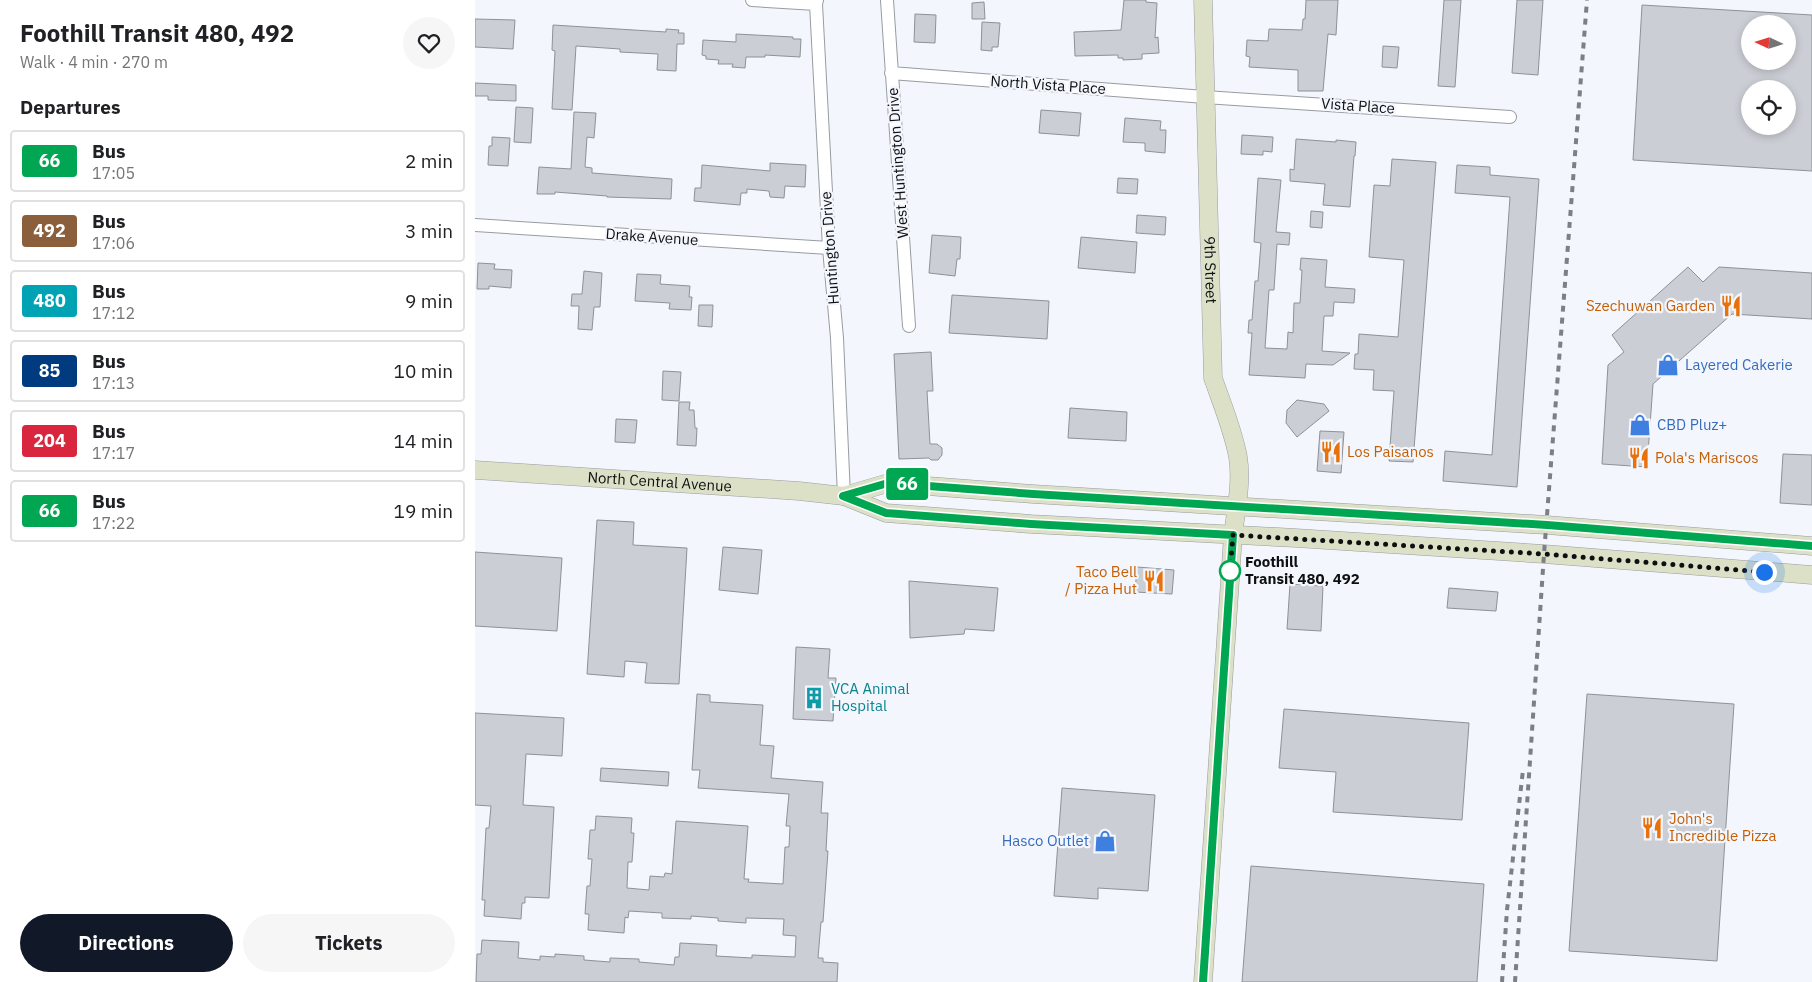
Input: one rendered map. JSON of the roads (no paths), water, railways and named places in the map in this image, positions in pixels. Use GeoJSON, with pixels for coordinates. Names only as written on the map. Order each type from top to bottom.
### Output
{"type":"FeatureCollection","features":[{"type":"Feature","properties":{"kind":"main road","name":"9th Street"},"geometry":{"type":"LineString","coordinates":[[1203,0],[1213,378],[1233,436],[1238,458],[1239,477],[1233,535],[1203,982]]}},
{"type":"Feature","properties":{"kind":"main road","name":"North Central Avenue"},"geometry":{"type":"LineString","coordinates":[[475,470],[799,491],[843,496]]}},
{"type":"Feature","properties":{"kind":"main road"},"geometry":{"type":"LineString","coordinates":[[843,496],[888,483],[1033,494],[1547,525],[1812,546]]}},
{"type":"Feature","properties":{"kind":"main road"},"geometry":{"type":"LineString","coordinates":[[843,496],[886,513],[1031,524],[1544,554],[1812,575]]}},
{"type":"Feature","properties":{"kind":"street"},"geometry":{"type":"LineString","coordinates":[[752,0],[816,2]]}},
{"type":"Feature","properties":{"kind":"street","name":"West Huntington Drive"},"geometry":{"type":"LineString","coordinates":[[887,0],[909,326]]}},
{"type":"Feature","properties":{"kind":"street","name":"Huntington Drive"},"geometry":{"type":"LineString","coordinates":[[816,2],[829,248],[837,338],[843,496]]}},
{"type":"Feature","properties":{"kind":"street","name":"North Vista Place"},"geometry":{"type":"LineString","coordinates":[[891,73],[1205,97]]}},
{"type":"Feature","properties":{"kind":"street","name":"Vista Place"},"geometry":{"type":"LineString","coordinates":[[1205,97],[1511,117]]}},
{"type":"Feature","properties":{"kind":"street","name":"Drake Avenue"},"geometry":{"type":"LineString","coordinates":[[475,225],[829,248]]}},
{"type":"Feature","properties":{"kind":"railway"},"geometry":{"type":"LineString","coordinates":[[1515,982],[1544,554],[1587,0]]}},
{"type":"Feature","properties":{"kind":"railway"},"geometry":{"type":"LineString","coordinates":[[1502,982],[1507,910],[1523,770]]}},
{"type":"Feature","properties":{"kind":"place","name":"Szechuwan Garden"},"geometry":{"type":"Point","coordinates":[1731,306]}},
{"type":"Feature","properties":{"kind":"place","name":"Layered Cakerie"},"geometry":{"type":"Point","coordinates":[1668,365]}},
{"type":"Feature","properties":{"kind":"place","name":"CBD Pluz+"},"geometry":{"type":"Point","coordinates":[1640,425]}},
{"type":"Feature","properties":{"kind":"place","name":"Los Paisanos"},"geometry":{"type":"Point","coordinates":[1331,452]}},
{"type":"Feature","properties":{"kind":"place","name":"Pola's Mariscos"},"geometry":{"type":"Point","coordinates":[1639,458]}},
{"type":"Feature","properties":{"kind":"place","name":"Foothill Transit 480, 492"},"geometry":{"type":"Point","coordinates":[1230,571]}},
{"type":"Feature","properties":{"kind":"place","name":"Taco Bell / Pizza Hut"},"geometry":{"type":"Point","coordinates":[1154,581]}},
{"type":"Feature","properties":{"kind":"place","name":"VCA Animal Hospital"},"geometry":{"type":"Point","coordinates":[814,698]}},
{"type":"Feature","properties":{"kind":"place","name":"John's Incredible Pizza"},"geometry":{"type":"Point","coordinates":[1652,828]}},
{"type":"Feature","properties":{"kind":"place","name":"Hasco Outlet"},"geometry":{"type":"Point","coordinates":[1105,841]}}]}
